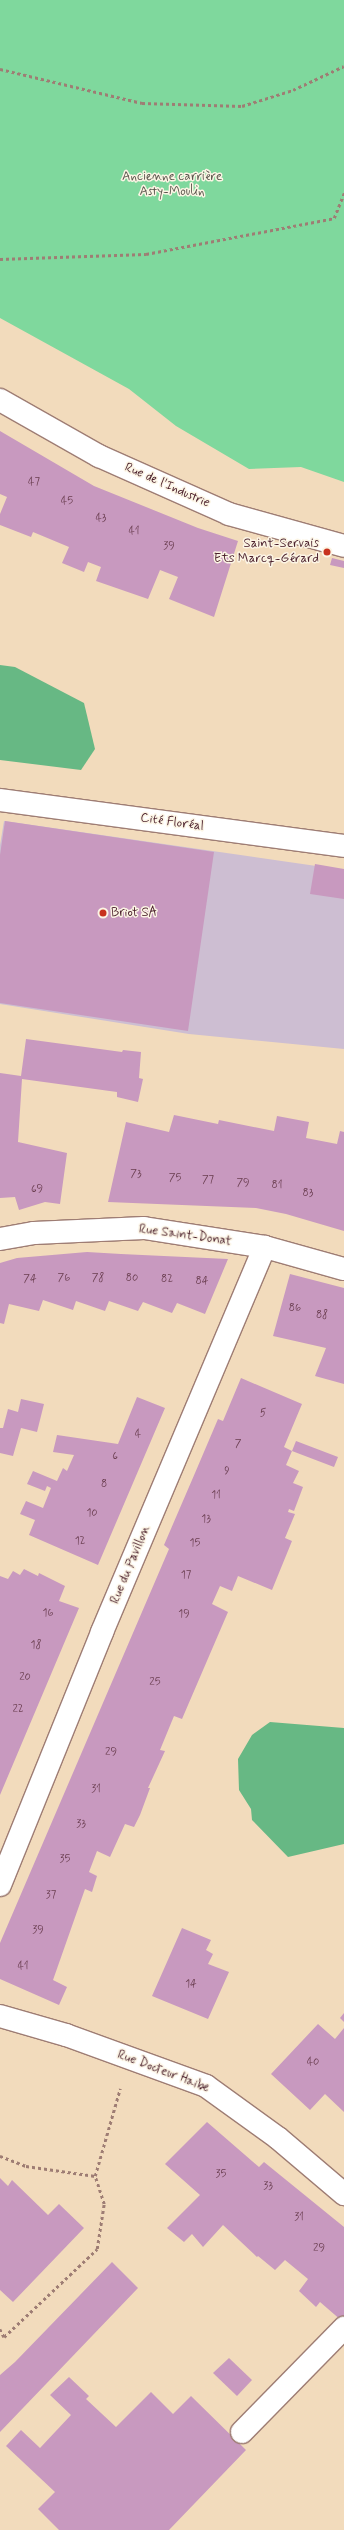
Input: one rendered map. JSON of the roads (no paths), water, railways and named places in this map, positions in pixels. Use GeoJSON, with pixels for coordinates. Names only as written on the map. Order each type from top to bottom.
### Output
{"type":"FeatureCollection","features":[{"type":"Feature","properties":{"kind":"street","name":"Rue de l'Industrie"},"geometry":{"type":"LineString","coordinates":[[0,400],[99,456],[229,514],[344,546]]}},
{"type":"Feature","properties":{"kind":"street","name":"Cité Floréal"},"geometry":{"type":"LineString","coordinates":[[0,800],[344,846]]}},
{"type":"Feature","properties":{"kind":"street","name":"Rue Saint-Donat"},"geometry":{"type":"LineString","coordinates":[[0,1239],[34,1234],[144,1228],[265,1247],[344,1268]]}},
{"type":"Feature","properties":{"kind":"street","name":"Rue du Pavillon"},"geometry":{"type":"LineString","coordinates":[[0,1885],[102,1632],[265,1247]]}},
{"type":"Feature","properties":{"kind":"street","name":"Rue Docteur Haibe"},"geometry":{"type":"LineString","coordinates":[[0,2016],[129,2058],[206,2086],[278,2138],[342,2188]]}},
{"type":"Feature","properties":{"kind":"street"},"geometry":{"type":"LineString","coordinates":[[242,2432],[344,2328]]}},
{"type":"Feature","properties":{"kind":"place","name":"Saint-Servais Ets Marcq-Gérard"},"geometry":{"type":"Point","coordinates":[327,552]}},
{"type":"Feature","properties":{"kind":"place","name":"Briot SA"},"geometry":{"type":"Point","coordinates":[103,913]}},
{"type":"Feature","properties":{"kind":"park label","name":"Ancienne carrière Asty-Moulin"},"geometry":{"type":"Point","coordinates":[172,186]}}]}
